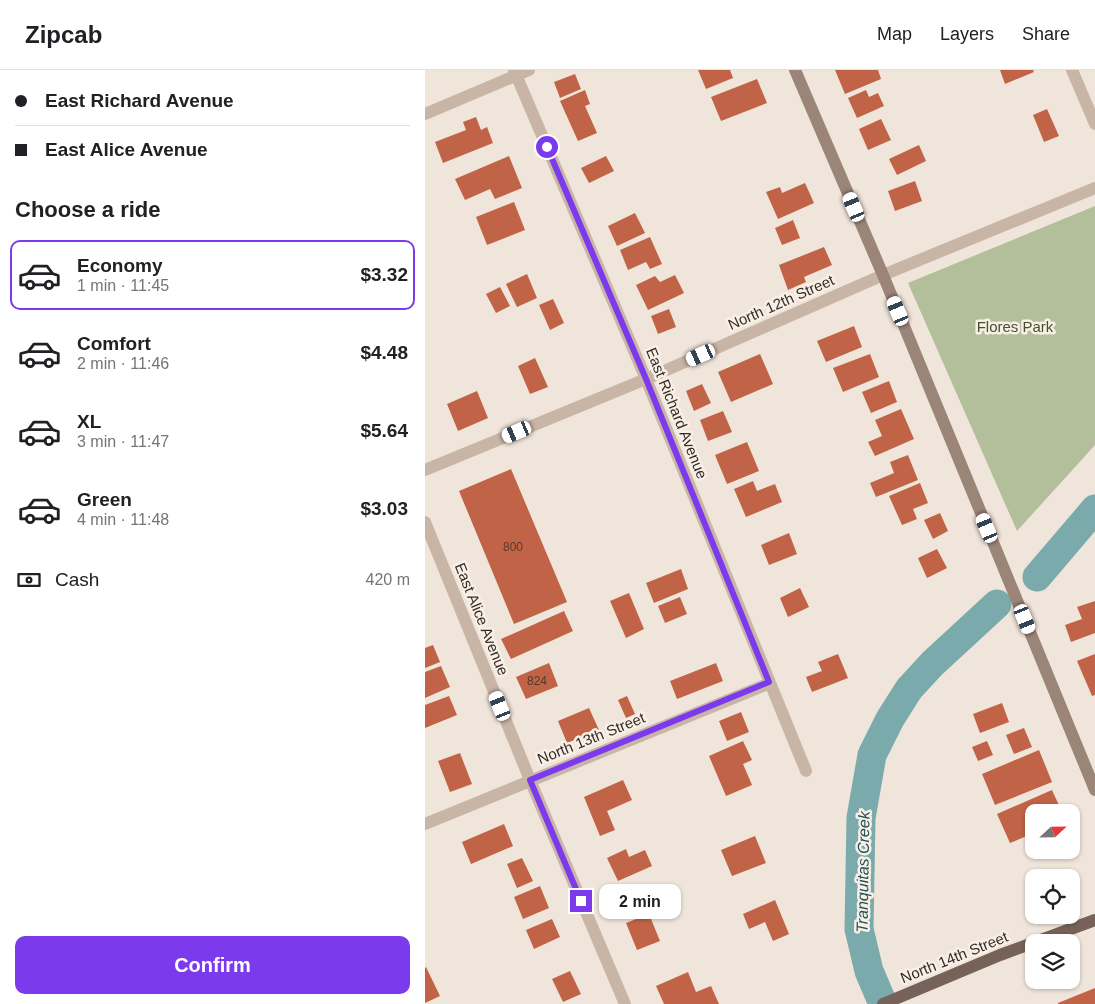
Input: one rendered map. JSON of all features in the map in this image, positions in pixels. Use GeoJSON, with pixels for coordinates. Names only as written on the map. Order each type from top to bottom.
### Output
{"type":"FeatureCollection","features":[{"type":"Feature","properties":{"kind":"main road","name":"North 14th Street"},"geometry":{"type":"LineString","coordinates":[[883,1004],[1000,955],[1095,920]]}},
{"type":"Feature","properties":{"kind":"street"},"geometry":{"type":"LineString","coordinates":[[425,114],[515,73],[529,70]]}},
{"type":"Feature","properties":{"kind":"street"},"geometry":{"type":"LineString","coordinates":[[795,70],[883,275],[1094,784]]}},
{"type":"Feature","properties":{"kind":"street"},"geometry":{"type":"LineString","coordinates":[[1072,70],[1095,124]]}},
{"type":"Feature","properties":{"kind":"street","name":"East Richard Avenue"},"geometry":{"type":"LineString","coordinates":[[515,73],[646,379],[806,771]]}},
{"type":"Feature","properties":{"kind":"street","name":"North 12th Street"},"geometry":{"type":"LineString","coordinates":[[425,470],[646,379],[883,275],[1095,188]]}},
{"type":"Feature","properties":{"kind":"street","name":"East Alice Avenue"},"geometry":{"type":"LineString","coordinates":[[425,522],[530,780],[625,1004]]}},
{"type":"Feature","properties":{"kind":"street","name":"North 13th Street"},"geometry":{"type":"LineString","coordinates":[[425,824],[769,682]]}},
{"type":"Feature","properties":{"kind":"green space","name":"Flores Park"},"geometry":{"type":"Polygon","coordinates":[[[1095,206],[1095,445],[1017,531],[908,283],[1095,206]]]}},
{"type":"Feature","properties":{"kind":"building"},"geometry":{"type":"Polygon","coordinates":[[[698,70],[730,70],[733,78],[706,89],[698,70]]]}},
{"type":"Feature","properties":{"kind":"building"},"geometry":{"type":"Polygon","coordinates":[[[835,70],[878,70],[881,79],[845,94],[835,70]]]}},
{"type":"Feature","properties":{"kind":"building"},"geometry":{"type":"Polygon","coordinates":[[[1000,70],[1033,70],[1034,72],[1005,84],[1000,70]]]}},
{"type":"Feature","properties":{"kind":"building"},"geometry":{"type":"Polygon","coordinates":[[[575,74],[581,89],[560,98],[554,82],[575,74]]]}},
{"type":"Feature","properties":{"kind":"building"},"geometry":{"type":"Polygon","coordinates":[[[757,79],[767,103],[721,121],[711,97],[757,79]]]}},
{"type":"Feature","properties":{"kind":"building"},"geometry":{"type":"Polygon","coordinates":[[[585,90],[590,104],[585,106],[597,133],[578,141],[560,101],[585,90]]]}},
{"type":"Feature","properties":{"kind":"building"},"geometry":{"type":"Polygon","coordinates":[[[866,90],[869,97],[878,93],[884,106],[857,118],[848,98],[866,90]]]}},
{"type":"Feature","properties":{"kind":"building"},"geometry":{"type":"Polygon","coordinates":[[[1047,109],[1059,136],[1044,142],[1033,115],[1047,109]]]}},
{"type":"Feature","properties":{"kind":"building"},"geometry":{"type":"Polygon","coordinates":[[[476,117],[481,130],[487,127],[493,143],[443,163],[435,142],[466,130],[463,122],[476,117]]]}},
{"type":"Feature","properties":{"kind":"building"},"geometry":{"type":"Polygon","coordinates":[[[881,119],[891,140],[868,150],[859,129],[881,119]]]}},
{"type":"Feature","properties":{"kind":"building"},"geometry":{"type":"Polygon","coordinates":[[[919,145],[926,161],[897,175],[889,159],[919,145]]]}},
{"type":"Feature","properties":{"kind":"building"},"geometry":{"type":"Polygon","coordinates":[[[509,156],[522,188],[495,199],[490,189],[465,200],[455,179],[509,156]]]}},
{"type":"Feature","properties":{"kind":"building"},"geometry":{"type":"Polygon","coordinates":[[[606,156],[614,171],[589,183],[581,168],[606,156]]]}},
{"type":"Feature","properties":{"kind":"building"},"geometry":{"type":"Polygon","coordinates":[[[915,181],[922,201],[895,211],[888,191],[915,181]]]}},
{"type":"Feature","properties":{"kind":"building"},"geometry":{"type":"Polygon","coordinates":[[[805,183],[814,203],[778,219],[766,192],[780,187],[782,193],[805,183]]]}},
{"type":"Feature","properties":{"kind":"building"},"geometry":{"type":"Polygon","coordinates":[[[514,202],[525,230],[487,245],[476,217],[514,202]]]}},
{"type":"Feature","properties":{"kind":"building"},"geometry":{"type":"Polygon","coordinates":[[[635,213],[645,233],[617,246],[608,226],[635,213]]]}},
{"type":"Feature","properties":{"kind":"building"},"geometry":{"type":"Polygon","coordinates":[[[793,220],[800,238],[782,245],[775,228],[793,220]]]}},
{"type":"Feature","properties":{"kind":"building"},"geometry":{"type":"Polygon","coordinates":[[[650,237],[662,264],[650,269],[646,262],[628,270],[620,250],[650,237]]]}},
{"type":"Feature","properties":{"kind":"building"},"geometry":{"type":"Polygon","coordinates":[[[824,247],[832,265],[804,277],[806,282],[788,290],[779,265],[824,247]]]}},
{"type":"Feature","properties":{"kind":"building"},"geometry":{"type":"Polygon","coordinates":[[[527,274],[537,298],[517,307],[506,284],[527,274]]]}},
{"type":"Feature","properties":{"kind":"building"},"geometry":{"type":"Polygon","coordinates":[[[675,275],[684,293],[648,310],[636,285],[655,276],[660,282],[675,275]]]}},
{"type":"Feature","properties":{"kind":"building"},"geometry":{"type":"Polygon","coordinates":[[[500,287],[510,306],[496,313],[486,294],[500,287]]]}},
{"type":"Feature","properties":{"kind":"building"},"geometry":{"type":"Polygon","coordinates":[[[553,299],[564,323],[550,330],[539,305],[553,299]]]}},
{"type":"Feature","properties":{"kind":"building"},"geometry":{"type":"Polygon","coordinates":[[[669,309],[676,327],[658,334],[651,316],[669,309]]]}},
{"type":"Feature","properties":{"kind":"building"},"geometry":{"type":"Polygon","coordinates":[[[854,326],[862,347],[826,362],[817,341],[854,326]]]}},
{"type":"Feature","properties":{"kind":"building"},"geometry":{"type":"Polygon","coordinates":[[[760,354],[773,384],[731,402],[718,372],[760,354]]]}},
{"type":"Feature","properties":{"kind":"building"},"geometry":{"type":"Polygon","coordinates":[[[870,354],[879,377],[843,392],[833,368],[870,354]]]}},
{"type":"Feature","properties":{"kind":"building"},"geometry":{"type":"Polygon","coordinates":[[[535,358],[548,387],[530,394],[518,366],[535,358]]]}},
{"type":"Feature","properties":{"kind":"building"},"geometry":{"type":"Polygon","coordinates":[[[889,381],[897,402],[871,413],[862,392],[889,381]]]}},
{"type":"Feature","properties":{"kind":"building"},"geometry":{"type":"Polygon","coordinates":[[[702,384],[711,403],[694,411],[686,391],[702,384]]]}},
{"type":"Feature","properties":{"kind":"building"},"geometry":{"type":"Polygon","coordinates":[[[477,391],[488,418],[458,431],[447,404],[477,391]]]}},
{"type":"Feature","properties":{"kind":"building"},"geometry":{"type":"Polygon","coordinates":[[[901,409],[914,439],[875,456],[868,442],[882,436],[875,420],[901,409]]]}},
{"type":"Feature","properties":{"kind":"building"},"geometry":{"type":"Polygon","coordinates":[[[723,411],[732,432],[708,441],[700,420],[723,411]]]}},
{"type":"Feature","properties":{"kind":"building"},"geometry":{"type":"Polygon","coordinates":[[[747,442],[759,471],[727,484],[715,455],[747,442]]]}},
{"type":"Feature","properties":{"kind":"building"},"geometry":{"type":"Polygon","coordinates":[[[908,455],[918,480],[876,497],[870,483],[894,473],[890,462],[908,455]]]}},
{"type":"Feature","properties":{"kind":"building"},"geometry":{"type":"Polygon","coordinates":[[[511,469],[567,602],[514,624],[459,491],[511,469]]]}},
{"type":"Feature","properties":{"kind":"building"},"geometry":{"type":"Polygon","coordinates":[[[753,481],[757,491],[775,484],[782,502],[746,517],[734,489],[753,481]]]}},
{"type":"Feature","properties":{"kind":"building"},"geometry":{"type":"Polygon","coordinates":[[[920,483],[928,503],[913,509],[917,519],[902,525],[889,496],[920,483]]]}},
{"type":"Feature","properties":{"kind":"building"},"geometry":{"type":"Polygon","coordinates":[[[940,513],[948,531],[933,539],[924,520],[940,513]]]}},
{"type":"Feature","properties":{"kind":"building"},"geometry":{"type":"Polygon","coordinates":[[[789,533],[797,554],[769,565],[761,545],[789,533]]]}},
{"type":"Feature","properties":{"kind":"building"},"geometry":{"type":"Polygon","coordinates":[[[937,549],[947,568],[927,578],[918,558],[937,549]]]}},
{"type":"Feature","properties":{"kind":"building"},"geometry":{"type":"Polygon","coordinates":[[[681,569],[688,589],[654,603],[646,583],[681,569]]]}},
{"type":"Feature","properties":{"kind":"building"},"geometry":{"type":"Polygon","coordinates":[[[800,588],[809,607],[788,617],[780,598],[800,588]]]}},
{"type":"Feature","properties":{"kind":"building"},"geometry":{"type":"Polygon","coordinates":[[[629,593],[644,629],[626,638],[610,601],[629,593]]]}},
{"type":"Feature","properties":{"kind":"building"},"geometry":{"type":"Polygon","coordinates":[[[680,597],[687,614],[665,623],[658,606],[680,597]]]}},
{"type":"Feature","properties":{"kind":"building"},"geometry":{"type":"Polygon","coordinates":[[[1095,601],[1095,633],[1071,642],[1065,625],[1082,619],[1077,607],[1095,601]]]}},
{"type":"Feature","properties":{"kind":"building"},"geometry":{"type":"Polygon","coordinates":[[[564,611],[573,631],[511,659],[501,639],[564,611]]]}},
{"type":"Feature","properties":{"kind":"building"},"geometry":{"type":"Polygon","coordinates":[[[433,645],[440,662],[425,668],[425,648],[433,645]]]}},
{"type":"Feature","properties":{"kind":"building"},"geometry":{"type":"Polygon","coordinates":[[[838,654],[848,678],[812,692],[806,677],[822,671],[818,662],[838,654]]]}},
{"type":"Feature","properties":{"kind":"building"},"geometry":{"type":"Polygon","coordinates":[[[1095,654],[1095,695],[1092,696],[1077,661],[1095,654]]]}},
{"type":"Feature","properties":{"kind":"building"},"geometry":{"type":"Polygon","coordinates":[[[549,663],[558,686],[526,699],[516,677],[549,663]]]}},
{"type":"Feature","properties":{"kind":"building"},"geometry":{"type":"Polygon","coordinates":[[[716,663],[723,681],[677,699],[670,681],[716,663]]]}},
{"type":"Feature","properties":{"kind":"building"},"geometry":{"type":"Polygon","coordinates":[[[441,666],[450,687],[425,698],[425,672],[441,666]]]}},
{"type":"Feature","properties":{"kind":"building"},"geometry":{"type":"Polygon","coordinates":[[[449,696],[457,715],[425,728],[425,705],[449,696]]]}},
{"type":"Feature","properties":{"kind":"building"},"geometry":{"type":"Polygon","coordinates":[[[627,696],[635,714],[626,718],[618,700],[627,696]]]}},
{"type":"Feature","properties":{"kind":"building"},"geometry":{"type":"Polygon","coordinates":[[[1002,703],[1009,722],[980,733],[973,714],[1002,703]]]}},
{"type":"Feature","properties":{"kind":"building"},"geometry":{"type":"Polygon","coordinates":[[[589,708],[599,730],[567,743],[558,721],[589,708]]]}},
{"type":"Feature","properties":{"kind":"building"},"geometry":{"type":"Polygon","coordinates":[[[741,712],[749,732],[727,741],[719,721],[741,712]]]}},
{"type":"Feature","properties":{"kind":"building"},"geometry":{"type":"Polygon","coordinates":[[[1024,728],[1032,747],[1014,754],[1006,735],[1024,728]]]}},
{"type":"Feature","properties":{"kind":"building"},"geometry":{"type":"Polygon","coordinates":[[[743,741],[752,760],[743,764],[752,785],[726,796],[709,756],[743,741]]]}},
{"type":"Feature","properties":{"kind":"building"},"geometry":{"type":"Polygon","coordinates":[[[987,741],[993,755],[978,761],[972,747],[987,741]]]}},
{"type":"Feature","properties":{"kind":"building"},"geometry":{"type":"Polygon","coordinates":[[[1039,750],[1052,782],[995,805],[982,774],[1039,750]]]}},
{"type":"Feature","properties":{"kind":"building"},"geometry":{"type":"Polygon","coordinates":[[[460,753],[472,784],[450,792],[438,761],[460,753]]]}},
{"type":"Feature","properties":{"kind":"building"},"geometry":{"type":"Polygon","coordinates":[[[623,780],[632,800],[607,811],[615,830],[600,836],[584,797],[623,780]]]}},
{"type":"Feature","properties":{"kind":"building"},"geometry":{"type":"Polygon","coordinates":[[[1052,790],[1058,804],[1025,804],[1025,837],[1010,843],[997,814],[1052,790]]]}},
{"type":"Feature","properties":{"kind":"building"},"geometry":{"type":"Polygon","coordinates":[[[504,824],[513,846],[471,864],[462,842],[504,824]]]}},
{"type":"Feature","properties":{"kind":"building"},"geometry":{"type":"Polygon","coordinates":[[[755,836],[766,863],[732,876],[721,850],[755,836]]]}},
{"type":"Feature","properties":{"kind":"building"},"geometry":{"type":"Polygon","coordinates":[[[626,849],[629,857],[645,850],[652,866],[618,881],[607,858],[626,849]]]}},
{"type":"Feature","properties":{"kind":"building"},"geometry":{"type":"Polygon","coordinates":[[[522,858],[533,881],[517,888],[507,864],[522,858]]]}},
{"type":"Feature","properties":{"kind":"building"},"geometry":{"type":"Polygon","coordinates":[[[540,886],[549,908],[523,919],[514,897],[540,886]]]}},
{"type":"Feature","properties":{"kind":"building"},"geometry":{"type":"Polygon","coordinates":[[[775,900],[789,934],[773,941],[765,922],[749,929],[743,914],[775,900]]]}},
{"type":"Feature","properties":{"kind":"building"},"geometry":{"type":"Polygon","coordinates":[[[649,914],[660,941],[637,950],[626,923],[649,914]]]}},
{"type":"Feature","properties":{"kind":"building"},"geometry":{"type":"Polygon","coordinates":[[[552,919],[560,937],[534,949],[526,930],[552,919]]]}},
{"type":"Feature","properties":{"kind":"building"},"geometry":{"type":"Polygon","coordinates":[[[425,968],[440,996],[425,1003],[425,968]]]}},
{"type":"Feature","properties":{"kind":"building"},"geometry":{"type":"Polygon","coordinates":[[[570,971],[581,994],[563,1002],[552,979],[570,971]]]}},
{"type":"Feature","properties":{"kind":"building"},"geometry":{"type":"Polygon","coordinates":[[[688,972],[696,992],[711,986],[719,1004],[664,1004],[656,986],[688,972]]]}},
{"type":"Feature","properties":{"kind":"building"},"geometry":{"type":"Polygon","coordinates":[[[1095,988],[1095,1004],[1058,1004],[1058,1003],[1095,988]]]}},
{"type":"Feature","properties":{"kind":"waterway","name":"Tranquitas Creek"},"geometry":{"type":"LineString","coordinates":[[1037,577],[1095,509]]}},
{"type":"Feature","properties":{"kind":"waterway","name":"Tranquitas Creek"},"geometry":{"type":"LineString","coordinates":[[883,1004],[869,971],[859,929],[861,818],[872,755],[890,719],[909,689],[932,664],[997,604]]}},
{"type":"Feature","properties":{"kind":"route"},"geometry":{"type":"LineString","coordinates":[[547,147],[646,379],[769,682],[530,780],[581,901]]}}]}
